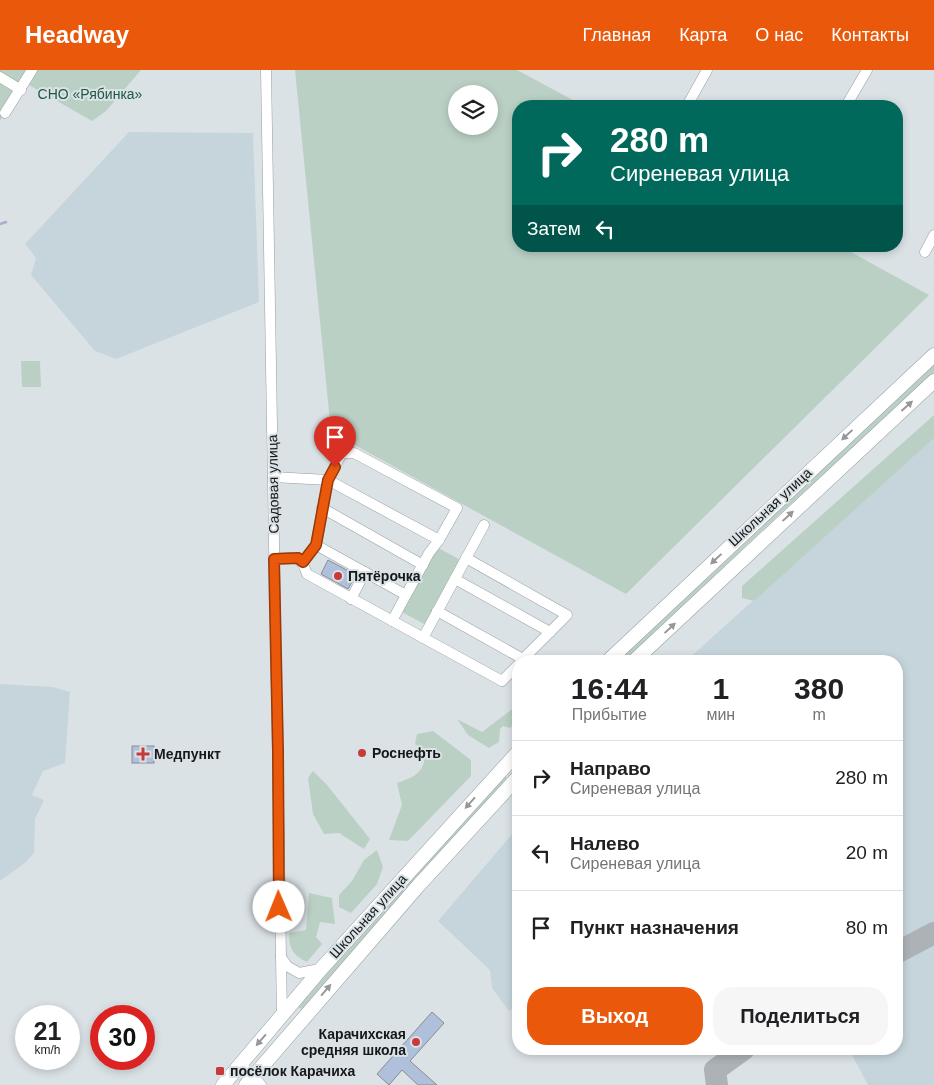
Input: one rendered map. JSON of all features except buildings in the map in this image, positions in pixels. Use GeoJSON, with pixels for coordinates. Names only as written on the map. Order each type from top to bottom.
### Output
{"type":"FeatureCollection","features":[{"type":"Feature","properties":{"kind":"main road","name":"Школьная улица"},"geometry":{"type":"LineString","coordinates":[[614,655],[934,355]]}},
{"type":"Feature","properties":{"kind":"main road","name":"Школьная улица"},"geometry":{"type":"LineString","coordinates":[[640,655],[934,381]]}},
{"type":"Feature","properties":{"kind":"main road","name":"Школьная улица"},"geometry":{"type":"LineString","coordinates":[[223,1085],[321,968],[512,758]]}},
{"type":"Feature","properties":{"kind":"main road"},"geometry":{"type":"LineString","coordinates":[[503,767],[512,774]]}},
{"type":"Feature","properties":{"kind":"main road","name":"Школьная улица"},"geometry":{"type":"LineString","coordinates":[[254,1082],[295,1027],[418,886],[512,783]]}},
{"type":"Feature","properties":{"kind":"main road"},"geometry":{"type":"LineString","coordinates":[[282,1016],[295,1027]]}},
{"type":"Feature","properties":{"kind":"street"},"geometry":{"type":"LineString","coordinates":[[5,113],[32,70]]}},
{"type":"Feature","properties":{"kind":"street","name":"Садовая улица"},"geometry":{"type":"LineString","coordinates":[[266,70],[282,1016]]}},
{"type":"Feature","properties":{"kind":"street"},"geometry":{"type":"LineString","coordinates":[[690,100],[707,70]]}},
{"type":"Feature","properties":{"kind":"street"},"geometry":{"type":"LineString","coordinates":[[850,100],[867,70]]}},
{"type":"Feature","properties":{"kind":"street"},"geometry":{"type":"LineString","coordinates":[[0,78],[21,90]]}},
{"type":"Feature","properties":{"kind":"street"},"geometry":{"type":"LineString","coordinates":[[925,252],[934,236]]}},
{"type":"Feature","properties":{"kind":"street"},"geometry":{"type":"LineString","coordinates":[[303,562],[316,545],[328,480],[342,453],[354,453],[457,508],[439,540],[429,553],[392,621]]}},
{"type":"Feature","properties":{"kind":"street"},"geometry":{"type":"LineString","coordinates":[[273,477],[328,480],[439,540]]}},
{"type":"Feature","properties":{"kind":"street"},"geometry":{"type":"LineString","coordinates":[[322,508],[423,565]]}},
{"type":"Feature","properties":{"kind":"street"},"geometry":{"type":"LineString","coordinates":[[423,638],[484,525]]}},
{"type":"Feature","properties":{"kind":"street"},"geometry":{"type":"LineString","coordinates":[[316,545],[406,595]]}},
{"type":"Feature","properties":{"kind":"street"},"geometry":{"type":"LineString","coordinates":[[274,559],[298,558],[303,562],[307,574],[502,682],[512,671]]}},
{"type":"Feature","properties":{"kind":"street"},"geometry":{"type":"LineString","coordinates":[[466,558],[567,615],[527,655]]}},
{"type":"Feature","properties":{"kind":"street"},"geometry":{"type":"LineString","coordinates":[[351,599],[365,572]]}},
{"type":"Feature","properties":{"kind":"street"},"geometry":{"type":"LineString","coordinates":[[455,579],[550,632]]}},
{"type":"Feature","properties":{"kind":"street"},"geometry":{"type":"LineString","coordinates":[[437,611],[512,656]]}},
{"type":"Feature","properties":{"kind":"street"},"geometry":{"type":"LineString","coordinates":[[281,957],[287,966],[299,973],[321,968]]}},
{"type":"Feature","properties":{"kind":"street"},"geometry":{"type":"LineString","coordinates":[[241,1064],[254,1082]]}},
{"type":"Feature","properties":{"kind":"shaded area"},"geometry":{"type":"Polygon","coordinates":[[[129,132],[253,133],[259,302],[116,359],[95,351],[31,275],[36,258],[25,244],[129,132]]]}},
{"type":"Feature","properties":{"kind":"shaded area"},"geometry":{"type":"Polygon","coordinates":[[[934,437],[934,1085],[868,1085],[852,1055],[903,1055],[903,655],[693,655],[934,437]]]}},
{"type":"Feature","properties":{"kind":"shaded area"},"geometry":{"type":"Polygon","coordinates":[[[0,684],[53,687],[70,692],[65,763],[43,771],[32,795],[44,800],[35,819],[34,853],[26,862],[0,881],[0,684]]]}},
{"type":"Feature","properties":{"kind":"shaded area"},"geometry":{"type":"Polygon","coordinates":[[[512,834],[512,1009],[509,1011],[492,988],[490,970],[438,921],[512,834]]]}},
{"type":"Feature","properties":{"kind":"green space","name":"СНО «Рябинка»"},"geometry":{"type":"Polygon","coordinates":[[[0,70],[141,70],[106,111],[92,121],[22,81],[0,121],[0,70]]]}},
{"type":"Feature","properties":{"kind":"green space"},"geometry":{"type":"Polygon","coordinates":[[[295,70],[517,70],[573,100],[512,100],[512,252],[851,252],[929,295],[626,594],[331,432],[295,70]]]}},
{"type":"Feature","properties":{"kind":"green space"},"geometry":{"type":"Polygon","coordinates":[[[21,361],[40,361],[41,387],[22,387],[21,361]]]}},
{"type":"Feature","properties":{"kind":"green space"},"geometry":{"type":"Polygon","coordinates":[[[934,364],[934,373],[770,523],[631,655],[622,655],[934,364]]]}},
{"type":"Feature","properties":{"kind":"green space"},"geometry":{"type":"Polygon","coordinates":[[[934,415],[934,438],[754,601],[742,598],[742,586],[934,415]]]}},
{"type":"Feature","properties":{"kind":"green space"},"geometry":{"type":"Polygon","coordinates":[[[437,547],[462,561],[426,625],[398,610],[437,547]]]}},
{"type":"Feature","properties":{"kind":"green space"},"geometry":{"type":"Polygon","coordinates":[[[512,709],[512,726],[510,728],[503,726],[500,729],[499,742],[489,748],[468,735],[457,719],[482,732],[512,709]]]}},
{"type":"Feature","properties":{"kind":"green space"},"geometry":{"type":"Polygon","coordinates":[[[433,731],[471,760],[471,776],[408,841],[389,840],[402,805],[397,783],[414,776],[421,769],[425,759],[425,752],[415,744],[417,734],[433,731]]]}},
{"type":"Feature","properties":{"kind":"green space"},"geometry":{"type":"Polygon","coordinates":[[[313,771],[327,785],[370,839],[364,849],[339,833],[324,834],[313,814],[308,778],[313,771]]]}},
{"type":"Feature","properties":{"kind":"green space"},"geometry":{"type":"Polygon","coordinates":[[[502,776],[506,777],[506,781],[302,1009],[299,1008],[298,1005],[502,776]]]}},
{"type":"Feature","properties":{"kind":"green space"},"geometry":{"type":"Polygon","coordinates":[[[377,850],[383,867],[377,884],[351,913],[339,907],[339,895],[352,881],[364,860],[377,850]]]}},
{"type":"Feature","properties":{"kind":"green space"},"geometry":{"type":"Polygon","coordinates":[[[309,893],[332,898],[335,924],[320,922],[316,937],[322,944],[307,962],[298,957],[293,951],[289,933],[306,930],[309,893]]]}},
{"type":"Feature","properties":{"kind":"waterway"},"geometry":{"type":"LineString","coordinates":[[0,224],[6,222]]}},
{"type":"Feature","properties":{"kind":"taxiway"},"geometry":{"type":"LineString","coordinates":[[903,949],[934,933]]}},
{"type":"Feature","properties":{"kind":"taxiway"},"geometry":{"type":"LineString","coordinates":[[717,1085],[715,1070],[736,1055]]}},
{"type":"Feature","properties":{"kind":"place","name":"Пятёрочка"},"geometry":{"type":"Point","coordinates":[338,576]}},
{"type":"Feature","properties":{"kind":"place","name":"Роснефть"},"geometry":{"type":"Point","coordinates":[362,753]}},
{"type":"Feature","properties":{"kind":"place","name":"Медпункт"},"geometry":{"type":"Point","coordinates":[143,754]}},
{"type":"Feature","properties":{"kind":"place","name":"Карачихская средняя школа"},"geometry":{"type":"Point","coordinates":[416,1042]}},
{"type":"Feature","properties":{"kind":"place","name":"посёлок Карачиха"},"geometry":{"type":"Point","coordinates":[220,1071]}},
{"type":"Feature","properties":{"kind":"route"},"geometry":{"type":"LineString","coordinates":[[279,907],[274,559],[298,558],[303,562],[316,545],[328,480],[335,467]]}}]}
